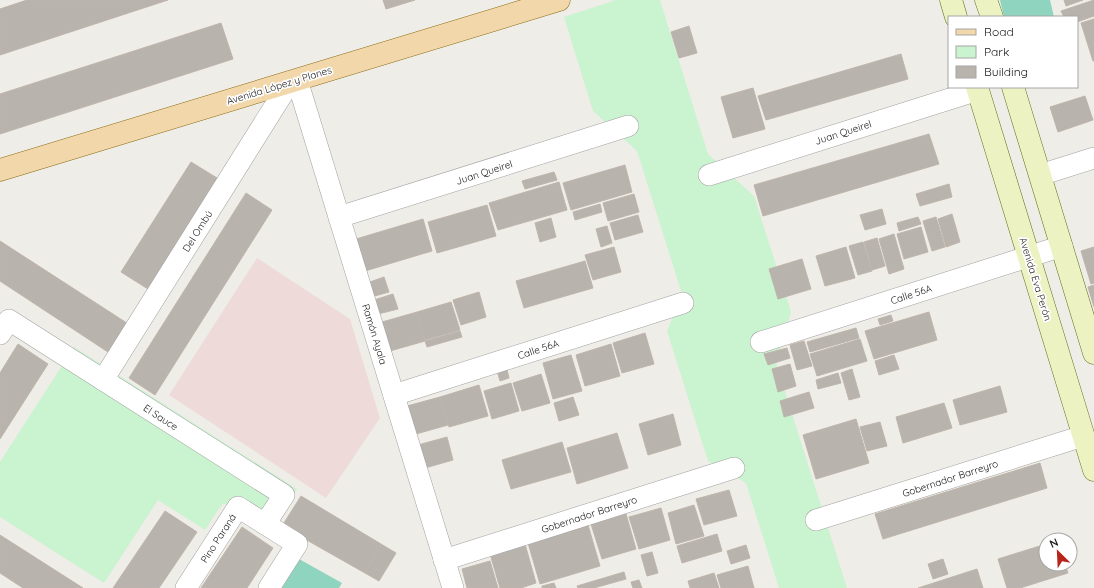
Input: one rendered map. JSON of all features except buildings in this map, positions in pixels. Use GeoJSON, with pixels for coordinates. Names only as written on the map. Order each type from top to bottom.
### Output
{"type":"FeatureCollection","features":[{"type":"Feature","properties":{"kind":"main road","name":"Avenida López y Planes"},"geometry":{"type":"LineString","coordinates":[[0,170],[559,0]]}},
{"type":"Feature","properties":{"kind":"main road"},"geometry":{"type":"LineString","coordinates":[[950,0],[956,16]]}},
{"type":"Feature","properties":{"kind":"main road"},"geometry":{"type":"LineString","coordinates":[[986,0],[992,16]]}},
{"type":"Feature","properties":{"kind":"main road","name":"Avenida Eva Perón"},"geometry":{"type":"LineString","coordinates":[[977,88],[1094,469]]}},
{"type":"Feature","properties":{"kind":"main road"},"geometry":{"type":"LineString","coordinates":[[1013,88],[1094,353]]}},
{"type":"Feature","properties":{"kind":"street","name":"Ramón Ayala"},"geometry":{"type":"LineString","coordinates":[[294,81],[339,217],[453,588]]}},
{"type":"Feature","properties":{"kind":"street","name":"Del Ombú"},"geometry":{"type":"LineString","coordinates":[[103,380],[294,81]]}},
{"type":"Feature","properties":{"kind":"street","name":"Juan Queirel"},"geometry":{"type":"LineString","coordinates":[[709,175],[977,88]]}},
{"type":"Feature","properties":{"kind":"street","name":"Juan Queirel"},"geometry":{"type":"LineString","coordinates":[[339,217],[628,126]]}},
{"type":"Feature","properties":{"kind":"street"},"geometry":{"type":"LineString","coordinates":[[1040,175],[1094,158]]}},
{"type":"Feature","properties":{"kind":"street","name":"Calle 56A"},"geometry":{"type":"LineString","coordinates":[[761,342],[1062,246]]}},
{"type":"Feature","properties":{"kind":"street","name":"Calle 56A"},"geometry":{"type":"LineString","coordinates":[[394,395],[683,303]]}},
{"type":"Feature","properties":{"kind":"street","name":"El Sauce"},"geometry":{"type":"LineString","coordinates":[[5,327],[103,380],[284,495],[265,524]]}},
{"type":"Feature","properties":{"kind":"street","name":"Gobernador Barreyro"},"geometry":{"type":"LineString","coordinates":[[816,520],[1084,436]]}},
{"type":"Feature","properties":{"kind":"street","name":"Gobernador Barreyro"},"geometry":{"type":"LineString","coordinates":[[444,560],[734,468]]}},
{"type":"Feature","properties":{"kind":"street","name":"Pino Paraná"},"geometry":{"type":"LineString","coordinates":[[186,588],[238,507],[297,544],[269,588]]}},
{"type":"Feature","properties":{"kind":"shaded area"},"geometry":{"type":"Polygon","coordinates":[[[257,258],[350,319],[380,418],[326,498],[169,395],[257,258]]]}},
{"type":"Feature","properties":{"kind":"green space"},"geometry":{"type":"Polygon","coordinates":[[[616,0],[660,0],[708,154],[754,196],[791,312],[776,363],[847,588],[779,588],[746,483],[708,461],[667,331],[682,294],[637,151],[593,111],[564,17],[616,0]]]}},
{"type":"Feature","properties":{"kind":"green space"},"geometry":{"type":"Polygon","coordinates":[[[1000,0],[1050,0],[1054,16],[1004,16],[1000,0]]]}},
{"type":"Feature","properties":{"kind":"green space"},"geometry":{"type":"Polygon","coordinates":[[[74,347],[297,489],[269,532],[223,503],[205,530],[158,500],[104,583],[0,517],[0,462],[74,347]]]}},
{"type":"Feature","properties":{"kind":"green space"},"geometry":{"type":"Polygon","coordinates":[[[299,559],[342,583],[339,588],[280,588],[299,559]]]}}]}
